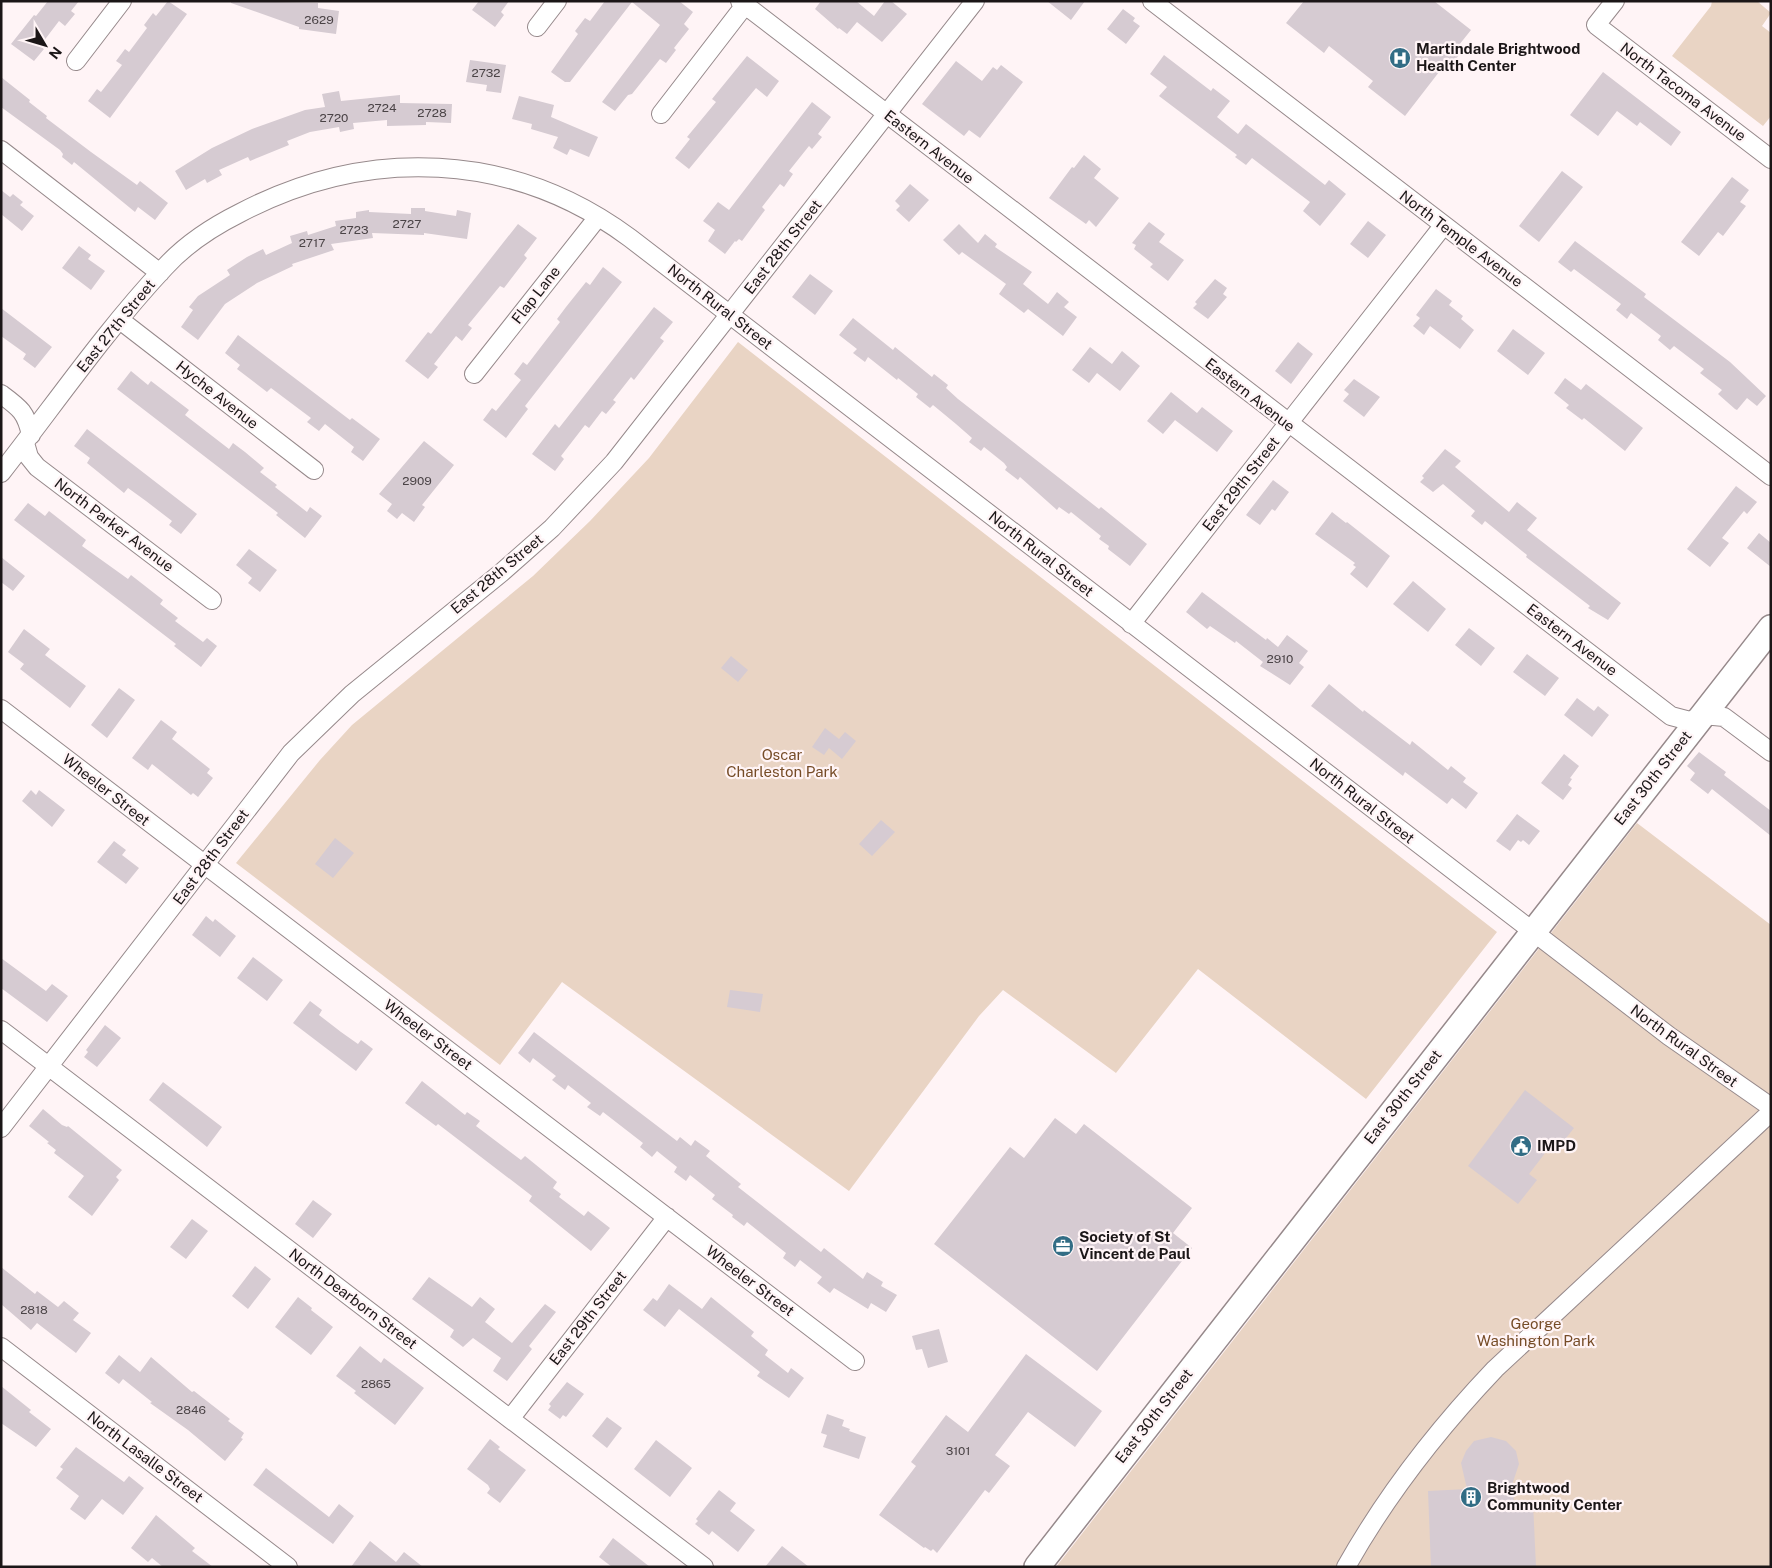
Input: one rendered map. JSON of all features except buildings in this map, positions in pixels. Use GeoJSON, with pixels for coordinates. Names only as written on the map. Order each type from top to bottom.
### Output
{"type":"FeatureCollection","features":[{"type":"Feature","properties":{"kind":"main road","name":"East 30th Street"},"geometry":{"type":"LineString","coordinates":[[1038,1567],[1771,628]]}},
{"type":"Feature","properties":{"kind":"street"},"geometry":{"type":"LineString","coordinates":[[76,61],[122,1]]}},
{"type":"Feature","properties":{"kind":"street"},"geometry":{"type":"LineString","coordinates":[[537,27],[557,1]]}},
{"type":"Feature","properties":{"kind":"street","name":"East 28th Street"},"geometry":{"type":"LineString","coordinates":[[1,1128],[268,782],[312,730],[352,694],[501,573],[552,528],[639,434],[975,1]]}},
{"type":"Feature","properties":{"kind":"street","name":"North Temple Avenue"},"geometry":{"type":"LineString","coordinates":[[1152,1],[1771,476]]}},
{"type":"Feature","properties":{"kind":"street","name":"North Tacoma Avenue"},"geometry":{"type":"LineString","coordinates":[[1615,1],[1596,25],[1771,159]]}},
{"type":"Feature","properties":{"kind":"street"},"geometry":{"type":"LineString","coordinates":[[661,114],[742,3]]}},
{"type":"Feature","properties":{"kind":"street","name":"Eastern Avenue"},"geometry":{"type":"LineString","coordinates":[[742,3],[1288,424],[1671,716],[1690,721],[1703,715],[1718,715],[1728,719],[1771,752]]}},
{"type":"Feature","properties":{"kind":"street"},"geometry":{"type":"LineString","coordinates":[[1,150],[160,273]]}},
{"type":"Feature","properties":{"kind":"street","name":"North Rural Street"},"geometry":{"type":"LineString","coordinates":[[254,205],[289,189],[326,178],[378,168],[424,167],[462,169],[521,182],[564,198],[598,217],[630,238],[1681,1046],[1771,1107]]}},
{"type":"Feature","properties":{"kind":"street","name":"East 27th Street"},"geometry":{"type":"LineString","coordinates":[[1,473],[148,285],[207,233],[254,205]]}},
{"type":"Feature","properties":{"kind":"street","name":"Flap Lane"},"geometry":{"type":"LineString","coordinates":[[474,374],[598,217]]}},
{"type":"Feature","properties":{"kind":"street","name":"East 29th Street"},"geometry":{"type":"LineString","coordinates":[[1131,624],[1443,226]]}},
{"type":"Feature","properties":{"kind":"street","name":"Hyche Avenue"},"geometry":{"type":"LineString","coordinates":[[120,320],[314,470]]}},
{"type":"Feature","properties":{"kind":"street","name":"North Parker Avenue"},"geometry":{"type":"LineString","coordinates":[[1,394],[24,412],[29,420],[29,457],[37,467],[212,600]]}},
{"type":"Feature","properties":{"kind":"street","name":"Wheeler Street"},"geometry":{"type":"LineString","coordinates":[[1,709],[856,1361]]}},
{"type":"Feature","properties":{"kind":"street","name":"North Dearborn Street"},"geometry":{"type":"LineString","coordinates":[[1,1030],[704,1567]]}},
{"type":"Feature","properties":{"kind":"street"},"geometry":{"type":"LineString","coordinates":[[1346,1567],[1399,1483],[1467,1398],[1495,1369],[1771,1112]]}},
{"type":"Feature","properties":{"kind":"street","name":"East 29th Street"},"geometry":{"type":"LineString","coordinates":[[510,1419],[667,1216]]}},
{"type":"Feature","properties":{"kind":"street","name":"North Lasalle Street"},"geometry":{"type":"LineString","coordinates":[[1,1347],[288,1567]]}},
{"type":"Feature","properties":{"kind":"green space"},"geometry":{"type":"Polygon","coordinates":[[[1712,1],[1757,1],[1771,13],[1762,26],[1771,33],[1771,116],[1763,126],[1672,56],[1711,6],[1712,1]]]}},
{"type":"Feature","properties":{"kind":"green space","name":"Oscar Charleston Park"},"geometry":{"type":"Polygon","coordinates":[[[738,342],[1497,932],[1366,1099],[1198,969],[1116,1073],[1003,990],[979,1016],[849,1191],[562,982],[500,1065],[236,863],[320,760],[352,725],[533,576],[590,521],[649,458],[738,342]]]}},
{"type":"Feature","properties":{"kind":"green space","name":"George Washington Park"},"geometry":{"type":"Polygon","coordinates":[[[1637,823],[1771,925],[1771,1567],[1056,1567],[1637,823]]]}},
{"type":"Feature","properties":{"kind":"place","name":"Martindale Brightwood Health Center"},"geometry":{"type":"Point","coordinates":[1400,58]}},
{"type":"Feature","properties":{"kind":"place","name":"IMPD"},"geometry":{"type":"Point","coordinates":[1521,1146]}},
{"type":"Feature","properties":{"kind":"place","name":"Society of St Vincent de Paul"},"geometry":{"type":"Point","coordinates":[1063,1246]}},
{"type":"Feature","properties":{"kind":"place","name":"Brightwood Community Center"},"geometry":{"type":"Point","coordinates":[1471,1497]}}]}
